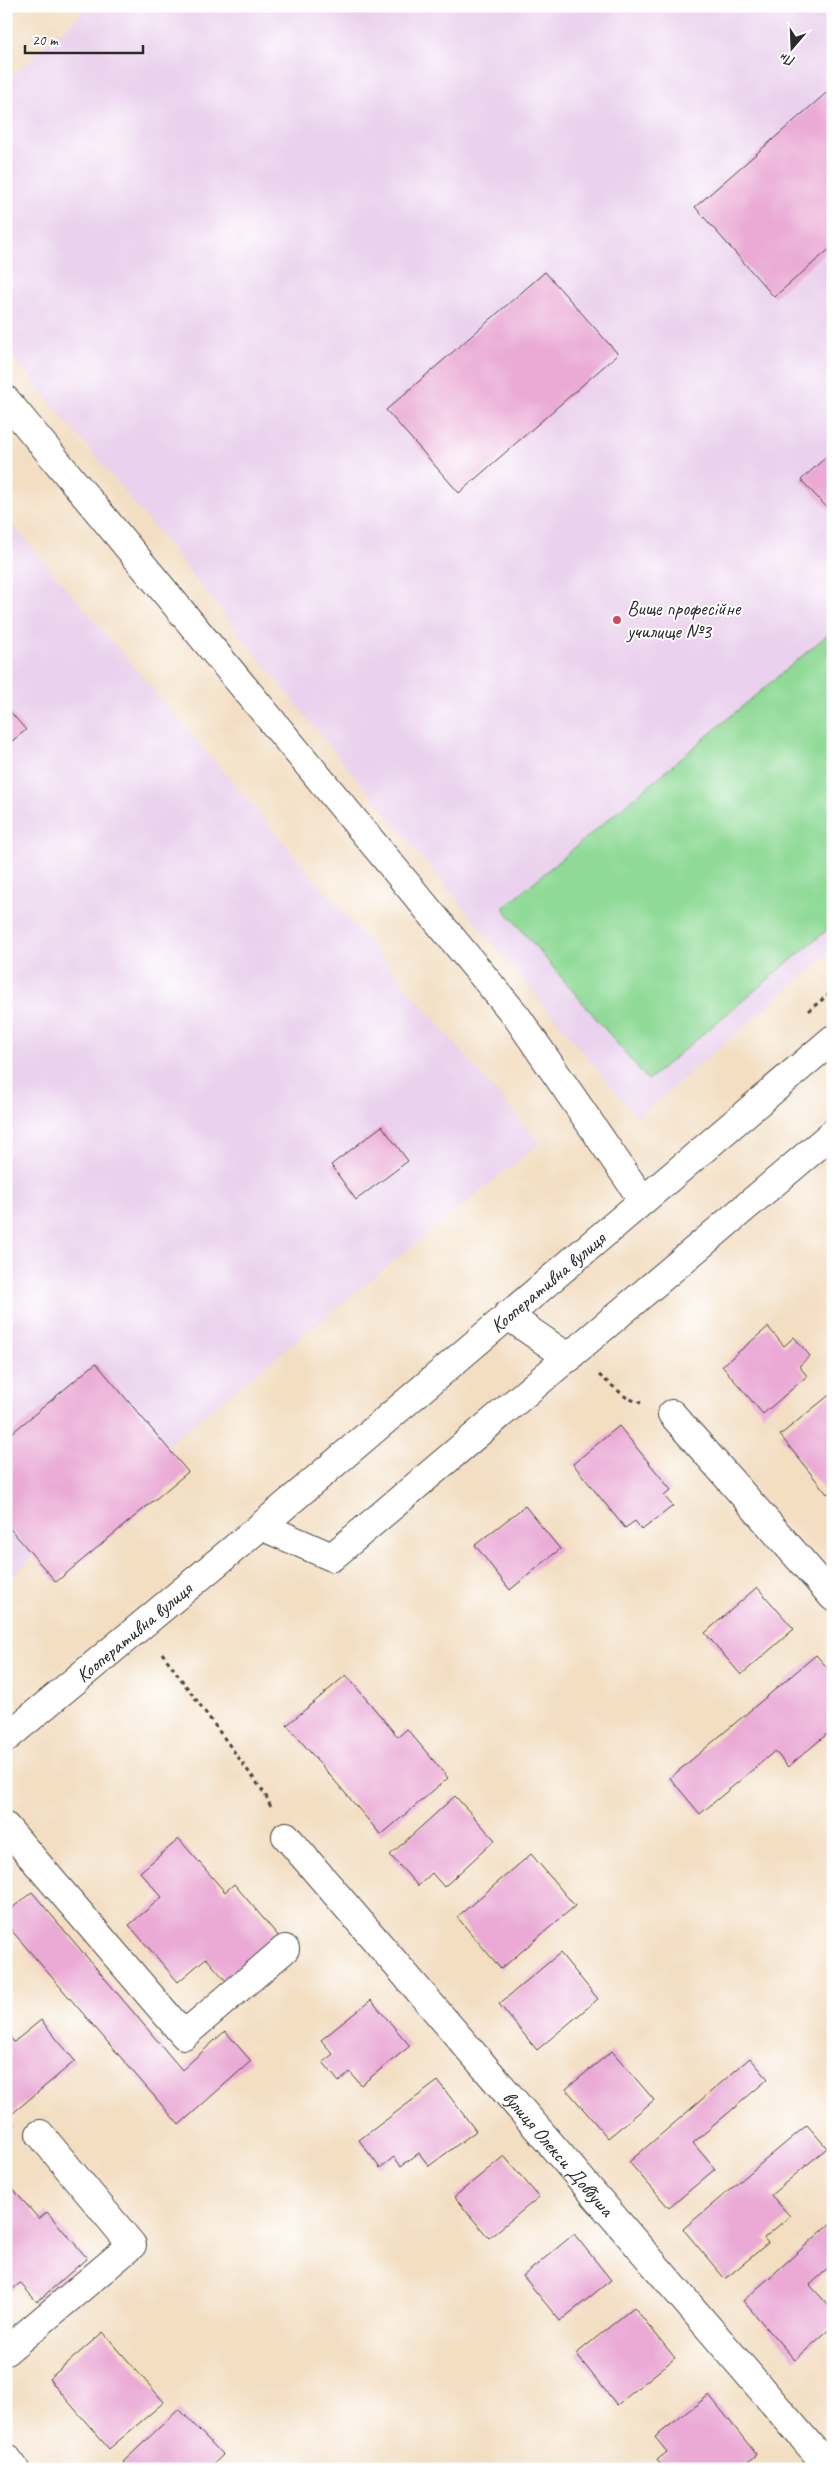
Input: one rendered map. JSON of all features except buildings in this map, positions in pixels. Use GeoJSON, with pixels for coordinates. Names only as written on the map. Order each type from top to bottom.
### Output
{"type":"FeatureCollection","features":[{"type":"Feature","properties":{"kind":"street"},"geometry":{"type":"LineString","coordinates":[[6,400],[517,1017],[642,1199]]}},
{"type":"Feature","properties":{"kind":"street","name":"Кооперативна вулиця"},"geometry":{"type":"LineString","coordinates":[[6,1738],[261,1526],[642,1199],[833,1039]]}},
{"type":"Feature","properties":{"kind":"street"},"geometry":{"type":"LineString","coordinates":[[261,1526],[332,1557],[833,1133]]}},
{"type":"Feature","properties":{"kind":"street"},"geometry":{"type":"LineString","coordinates":[[507,1315],[574,1354]]}},
{"type":"Feature","properties":{"kind":"street"},"geometry":{"type":"LineString","coordinates":[[672,1414],[833,1597]]}},
{"type":"Feature","properties":{"kind":"street"},"geometry":{"type":"LineString","coordinates":[[6,1827],[184,2035],[285,1949]]}},
{"type":"Feature","properties":{"kind":"street","name":"вулиця Олекси Довбуша"},"geometry":{"type":"LineString","coordinates":[[286,1836],[830,2469]]}},
{"type":"Feature","properties":{"kind":"street"},"geometry":{"type":"LineString","coordinates":[[6,2351],[132,2245],[40,2134]]}},
{"type":"Feature","properties":{"kind":"street"},"geometry":{"type":"LineString","coordinates":[[6,2457],[15,2469]]}},
{"type":"Feature","properties":{"kind":"path"},"geometry":{"type":"LineString","coordinates":[[574,1354],[604,1381],[627,1398],[672,1414]]}},
{"type":"Feature","properties":{"kind":"path"},"geometry":{"type":"LineString","coordinates":[[142,1625],[265,1794],[286,1836]]}},
{"type":"Feature","properties":{"kind":"shaded area","name":"Вище професійне училище №3"},"geometry":{"type":"Polygon","coordinates":[[[90,6],[833,6],[833,950],[637,1118],[6,349],[6,81],[90,6]]]}},
{"type":"Feature","properties":{"kind":"shaded area"},"geometry":{"type":"Polygon","coordinates":[[[6,517],[540,1143],[166,1446],[188,1472],[56,1582],[33,1556],[6,1584],[6,517]]]}},
{"type":"Feature","properties":{"kind":"green space"},"geometry":{"type":"Polygon","coordinates":[[[833,630],[833,925],[648,1080],[503,908],[833,630]]]}},
{"type":"Feature","properties":{"kind":"place","name":"Вище професійне училище №3"},"geometry":{"type":"Point","coordinates":[617,620]}}]}
